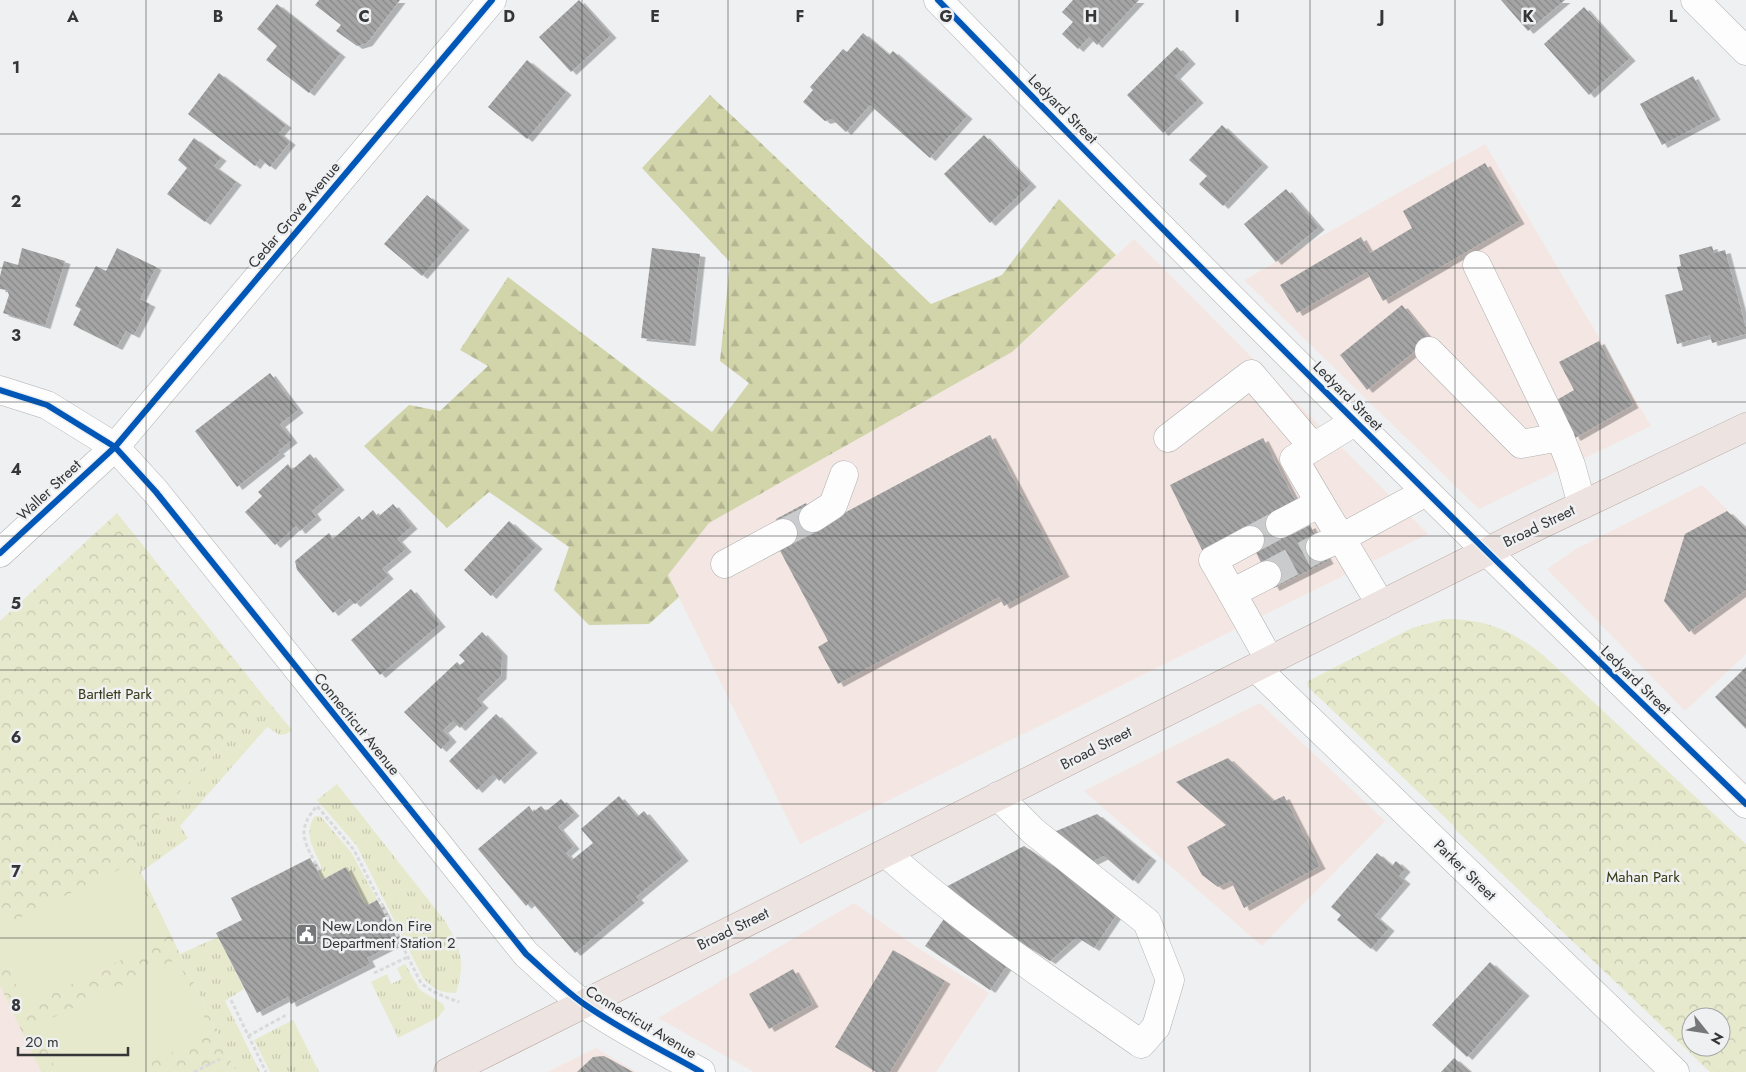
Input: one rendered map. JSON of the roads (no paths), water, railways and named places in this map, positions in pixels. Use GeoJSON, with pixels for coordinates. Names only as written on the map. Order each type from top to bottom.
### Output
{"type":"FeatureCollection","features":[{"type":"Feature","properties":{"kind":"main road","name":"Broad Street"},"geometry":{"type":"LineString","coordinates":[[448,1072],[1487,552],[1746,427]]}},
{"type":"Feature","properties":{"kind":"street","name":"Cedar Grove Avenue"},"geometry":{"type":"LineString","coordinates":[[115,447],[492,0]]}},
{"type":"Feature","properties":{"kind":"street","name":"Ledyard Street"},"geometry":{"type":"LineString","coordinates":[[938,0],[1426,492],[1746,804]]}},
{"type":"Feature","properties":{"kind":"street"},"geometry":{"type":"LineString","coordinates":[[1695,0],[1746,51]]}},
{"type":"Feature","properties":{"kind":"street"},"geometry":{"type":"LineString","coordinates":[[1477,265],[1560,438],[1571,465],[1582,505]]}},
{"type":"Feature","properties":{"kind":"street"},"geometry":{"type":"LineString","coordinates":[[1168,438],[1282,348]]}},
{"type":"Feature","properties":{"kind":"street"},"geometry":{"type":"LineString","coordinates":[[1429,351],[1521,444],[1560,438]]}},
{"type":"Feature","properties":{"kind":"street"},"geometry":{"type":"LineString","coordinates":[[1251,374],[1313,447]]}},
{"type":"Feature","properties":{"kind":"street","name":"Connecticut Avenue"},"geometry":{"type":"LineString","coordinates":[[0,390],[47,406],[115,447],[162,500],[520,947],[557,984],[584,1004],[623,1029],[701,1072]]}},
{"type":"Feature","properties":{"kind":"street"},"geometry":{"type":"LineString","coordinates":[[1356,421],[1294,458],[1320,503],[1331,542],[1381,605]]}},
{"type":"Feature","properties":{"kind":"street","name":"Waller Street"},"geometry":{"type":"LineString","coordinates":[[0,553],[115,447]]}},
{"type":"Feature","properties":{"kind":"street"},"geometry":{"type":"LineString","coordinates":[[813,518],[834,505],[844,475]]}},
{"type":"Feature","properties":{"kind":"street"},"geometry":{"type":"LineString","coordinates":[[1331,542],[1426,492]]}},
{"type":"Feature","properties":{"kind":"street"},"geometry":{"type":"LineString","coordinates":[[1280,524],[1320,503]]}},
{"type":"Feature","properties":{"kind":"street"},"geometry":{"type":"LineString","coordinates":[[725,564],[783,533]]}},
{"type":"Feature","properties":{"kind":"street","name":"Parker Street"},"geometry":{"type":"LineString","coordinates":[[1250,540],[1213,560],[1232,593],[1263,664],[1675,1072]]}},
{"type":"Feature","properties":{"kind":"street"},"geometry":{"type":"LineString","coordinates":[[1232,593],[1267,576]]}},
{"type":"Feature","properties":{"kind":"street"},"geometry":{"type":"LineString","coordinates":[[886,853],[923,886],[957,912],[1141,1044],[1156,1027],[1170,980],[1146,922],[1040,836],[998,796]]}},
{"type":"Feature","properties":{"kind":"tunnel"},"geometry":{"type":"LineString","coordinates":[[783,533],[813,518]]}},
{"type":"Feature","properties":{"kind":"tunnel"},"geometry":{"type":"LineString","coordinates":[[1250,540],[1280,524]]}},
{"type":"Feature","properties":{"kind":"tunnel"},"geometry":{"type":"LineString","coordinates":[[1267,575],[1320,547]]}},
{"type":"Feature","properties":{"kind":"place","name":"New London Fire Department Station 2"},"geometry":{"type":"Point","coordinates":[306,935]}},
{"type":"Feature","properties":{"kind":"park label","name":"Bartlett Park"},"geometry":{"type":"Point","coordinates":[115,694]}},
{"type":"Feature","properties":{"kind":"park label","name":"Mahan Park"},"geometry":{"type":"Point","coordinates":[1643,877]}}]}
